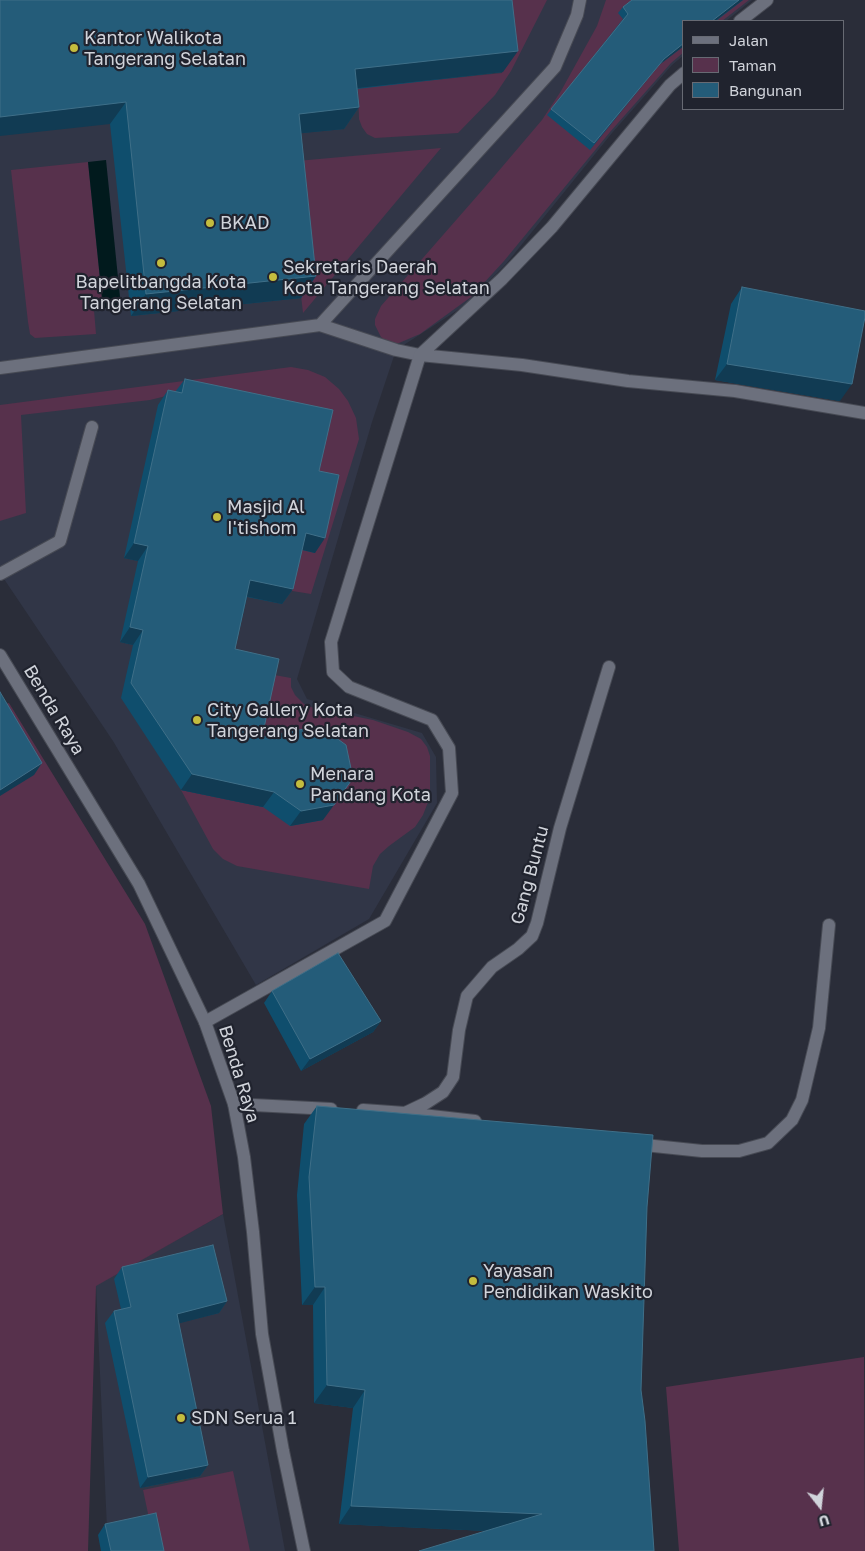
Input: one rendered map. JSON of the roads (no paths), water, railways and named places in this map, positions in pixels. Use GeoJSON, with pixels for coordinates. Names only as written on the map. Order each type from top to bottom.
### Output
{"type":"FeatureCollection","features":[{"type":"Feature","properties":{"kind":"street"},"geometry":{"type":"LineString","coordinates":[[320,325],[555,67],[577,15],[580,0]]}},
{"type":"Feature","properties":{"kind":"street"},"geometry":{"type":"LineString","coordinates":[[741,20],[767,0]]}},
{"type":"Feature","properties":{"kind":"street"},"geometry":{"type":"LineString","coordinates":[[205,1022],[385,921],[452,793],[450,748],[432,720],[349,687],[333,672],[330,642],[420,355],[502,279],[552,227],[670,85],[682,75]]}},
{"type":"Feature","properties":{"kind":"street"},"geometry":{"type":"LineString","coordinates":[[0,368],[320,325],[396,350],[420,355],[735,391],[865,413]]}},
{"type":"Feature","properties":{"kind":"street"},"geometry":{"type":"LineString","coordinates":[[0,574],[60,541],[92,427]]}},
{"type":"Feature","properties":{"kind":"street","name":"Benda Raya"},"geometry":{"type":"LineString","coordinates":[[0,655],[139,884],[205,1022],[234,1104],[244,1157],[262,1334],[304,1551]]}},
{"type":"Feature","properties":{"kind":"street","name":"Gang Buntu"},"geometry":{"type":"LineString","coordinates":[[234,1104],[405,1112],[426,1103],[443,1092],[453,1077],[459,1030],[467,996],[492,967],[518,949],[532,936],[537,923],[560,828],[609,667]]}},
{"type":"Feature","properties":{"kind":"street"},"geometry":{"type":"LineString","coordinates":[[623,1142],[694,1150],[739,1151],[768,1143],[792,1120],[802,1100],[819,1028],[830,925]]}},
{"type":"Feature","properties":{"kind":"street"},"geometry":{"type":"LineString","coordinates":[[405,1112],[486,1122]]}},
{"type":"Feature","properties":{"kind":"place","name":"Kantor Walikota Tangerang Selatan"},"geometry":{"type":"Point","coordinates":[74,48]}},
{"type":"Feature","properties":{"kind":"place","name":"BKAD"},"geometry":{"type":"Point","coordinates":[210,223]}},
{"type":"Feature","properties":{"kind":"place","name":"Bapelitbangda Kota Tangerang Selatan"},"geometry":{"type":"Point","coordinates":[161,263]}},
{"type":"Feature","properties":{"kind":"place","name":"Sekretaris Daerah Kota Tangerang Selatan"},"geometry":{"type":"Point","coordinates":[273,277]}},
{"type":"Feature","properties":{"kind":"place","name":"Masjid Al I'tishom"},"geometry":{"type":"Point","coordinates":[217,517]}},
{"type":"Feature","properties":{"kind":"place","name":"City Gallery Kota Tangerang Selatan"},"geometry":{"type":"Point","coordinates":[197,720]}},
{"type":"Feature","properties":{"kind":"place","name":"Menara Pandang Kota"},"geometry":{"type":"Point","coordinates":[300,784]}},
{"type":"Feature","properties":{"kind":"place","name":"Yayasan Pendidikan Waskito"},"geometry":{"type":"Point","coordinates":[473,1281]}},
{"type":"Feature","properties":{"kind":"place","name":"SDN Serua 1"},"geometry":{"type":"Point","coordinates":[181,1418]}}]}
